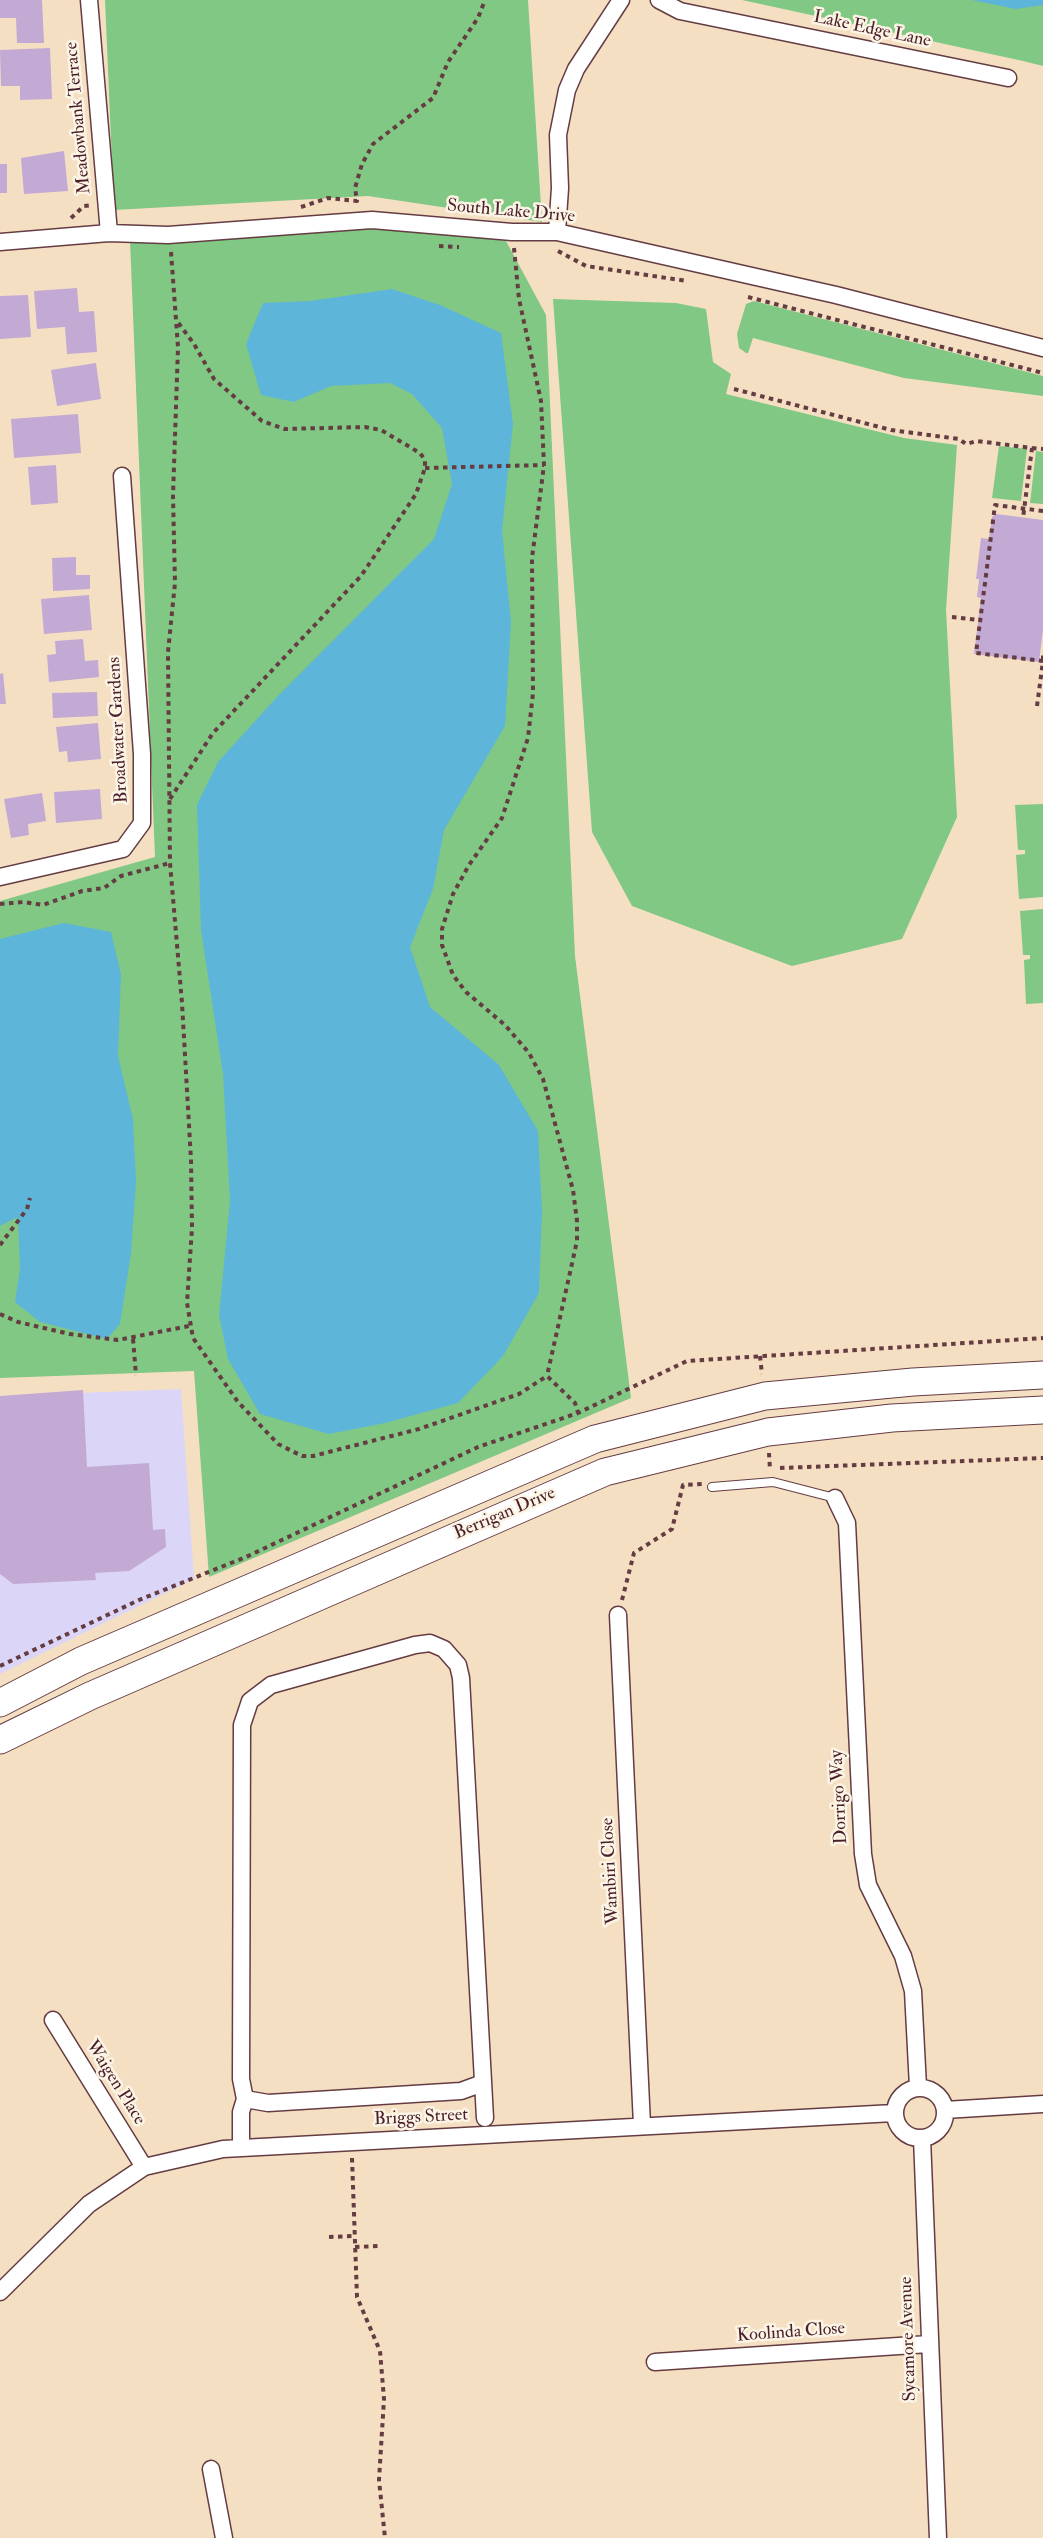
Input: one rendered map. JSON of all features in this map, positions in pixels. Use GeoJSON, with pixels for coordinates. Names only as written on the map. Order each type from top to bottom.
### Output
{"type":"FeatureCollection","features":[{"type":"Feature","properties":{"kind":"main road","name":"Berrigan Drive"},"geometry":{"type":"LineString","coordinates":[[0,1703],[81,1661],[595,1439],[765,1396],[913,1382],[1043,1375]]}},
{"type":"Feature","properties":{"kind":"main road","name":"Berrigan Drive"},"geometry":{"type":"LineString","coordinates":[[0,1740],[90,1696],[605,1472],[768,1432],[892,1418],[1043,1410]]}},
{"type":"Feature","properties":{"kind":"main road"},"geometry":{"type":"LineString","coordinates":[[184,1617],[199,1648]]}},
{"type":"Feature","properties":{"kind":"street","name":"Meadowbank Terrace"},"geometry":{"type":"LineString","coordinates":[[89,0],[109,233]]}},
{"type":"Feature","properties":{"kind":"street"},"geometry":{"type":"LineString","coordinates":[[554,240],[560,188],[558,135],[567,90],[576,69],[621,0]]}},
{"type":"Feature","properties":{"kind":"street","name":"Lake Edge Lane"},"geometry":{"type":"LineString","coordinates":[[659,0],[680,10],[1008,78]]}},
{"type":"Feature","properties":{"kind":"street","name":"South Lake Drive"},"geometry":{"type":"LineString","coordinates":[[0,242],[109,233],[168,235],[372,220],[512,232],[836,295],[1043,348]]}},
{"type":"Feature","properties":{"kind":"street","name":"Broadwater Gardens"},"geometry":{"type":"LineString","coordinates":[[0,877],[123,849],[142,823],[141,754],[122,476]]}},
{"type":"Feature","properties":{"kind":"street","name":"Dorrigo Way"},"geometry":{"type":"LineString","coordinates":[[835,1498],[847,1523],[863,1854],[868,1885],[903,1956],[913,1991],[918,2087]]}},
{"type":"Feature","properties":{"kind":"street","name":"Wambiri Close"},"geometry":{"type":"LineString","coordinates":[[618,1615],[642,2125]]}},
{"type":"Feature","properties":{"kind":"street"},"geometry":{"type":"LineString","coordinates":[[241,2148],[241,2112],[245,2099],[241,2079],[243,1714],[250,1701],[271,1686],[415,1645],[430,1643],[450,1654],[458,1665],[461,1678],[485,2118]]}},
{"type":"Feature","properties":{"kind":"street","name":"Waigen Place"},"geometry":{"type":"LineString","coordinates":[[52,2020],[144,2167]]}},
{"type":"Feature","properties":{"kind":"street"},"geometry":{"type":"LineString","coordinates":[[245,2099],[268,2103],[438,2092],[477,2088],[483,2084]]}},
{"type":"Feature","properties":{"kind":"street"},"geometry":{"type":"LineString","coordinates":[[918,2087],[936,2093],[945,2110],[939,2129],[922,2138],[908,2136],[903,2132],[895,2120],[894,2113],[901,2095],[918,2087]]}},
{"type":"Feature","properties":{"kind":"street"},"geometry":{"type":"LineString","coordinates":[[945,2110],[1043,2104]]}},
{"type":"Feature","properties":{"kind":"street","name":"Briggs Street"},"geometry":{"type":"LineString","coordinates":[[0,2292],[89,2204],[144,2167],[223,2149],[894,2113]]}},
{"type":"Feature","properties":{"kind":"street","name":"Sycamore Avenue"},"geometry":{"type":"LineString","coordinates":[[922,2138],[938,2538]]}},
{"type":"Feature","properties":{"kind":"street","name":"Koolinda Close"},"geometry":{"type":"LineString","coordinates":[[655,2362],[929,2344]]}},
{"type":"Feature","properties":{"kind":"street"},"geometry":{"type":"LineString","coordinates":[[211,2469],[224,2538]]}},
{"type":"Feature","properties":{"kind":"lane"},"geometry":{"type":"LineString","coordinates":[[712,1487],[773,1482],[835,1498]]}},
{"type":"Feature","properties":{"kind":"path"},"geometry":{"type":"LineString","coordinates":[[297,208],[328,198],[357,201],[355,188],[362,164],[373,144],[433,98],[448,62],[478,18],[485,0]]}},
{"type":"Feature","properties":{"kind":"path"},"geometry":{"type":"LineString","coordinates":[[67,222],[84,206],[106,204]]}},
{"type":"Feature","properties":{"kind":"path"},"geometry":{"type":"LineString","coordinates":[[554,240],[586,266],[696,283]]}},
{"type":"Feature","properties":{"kind":"path"},"geometry":{"type":"LineString","coordinates":[[430,244],[463,246]]}},
{"type":"Feature","properties":{"kind":"path"},"geometry":{"type":"LineString","coordinates":[[171,247],[177,320],[173,496],[175,583],[168,652],[170,863],[182,1003],[191,1160],[192,1228],[187,1304],[189,1326],[193,1338],[211,1366],[238,1402],[278,1444],[302,1456],[313,1456],[419,1429],[519,1394],[547,1376],[577,1241],[573,1190],[543,1079],[529,1053],[505,1025],[466,992],[453,975],[445,960],[442,929],[453,894],[468,865],[502,818],[528,738],[532,693],[532,558],[544,465],[541,401],[519,299],[514,244],[516,244]]}},
{"type":"Feature","properties":{"kind":"path"},"geometry":{"type":"LineString","coordinates":[[748,297],[1043,373]]}},
{"type":"Feature","properties":{"kind":"path"},"geometry":{"type":"LineString","coordinates":[[170,799],[213,734],[361,576],[416,494],[425,468],[425,460],[420,453],[381,430],[365,428],[285,429],[262,421],[214,379],[177,320]]}},
{"type":"Feature","properties":{"kind":"path"},"geometry":{"type":"LineString","coordinates":[[734,389],[891,430],[958,439],[966,444],[977,441],[1043,449]]}},
{"type":"Feature","properties":{"kind":"path"},"geometry":{"type":"LineString","coordinates":[[1023,518],[1032,448]]}},
{"type":"Feature","properties":{"kind":"path"},"geometry":{"type":"LineString","coordinates":[[425,468],[544,465]]}},
{"type":"Feature","properties":{"kind":"path"},"geometry":{"type":"LineString","coordinates":[[1043,511],[995,505],[976,653],[1043,661]]}},
{"type":"Feature","properties":{"kind":"path"},"geometry":{"type":"LineString","coordinates":[[952,617],[980,620]]}},
{"type":"Feature","properties":{"kind":"path"},"geometry":{"type":"LineString","coordinates":[[1037,706],[1043,651]]}},
{"type":"Feature","properties":{"kind":"path"},"geometry":{"type":"LineString","coordinates":[[0,904],[24,902],[43,905],[82,891],[104,888],[121,876],[170,863]]}},
{"type":"Feature","properties":{"kind":"path"},"geometry":{"type":"LineString","coordinates":[[0,1245],[27,1209],[30,1198]]}},
{"type":"Feature","properties":{"kind":"path"},"geometry":{"type":"LineString","coordinates":[[0,1314],[18,1322],[70,1335],[118,1340],[133,1339],[189,1326]]}},
{"type":"Feature","properties":{"kind":"path"},"geometry":{"type":"LineString","coordinates":[[133,1339],[136,1375]]}},
{"type":"Feature","properties":{"kind":"path"},"geometry":{"type":"LineString","coordinates":[[547,1376],[575,1403],[578,1413]]}},
{"type":"Feature","properties":{"kind":"path"},"geometry":{"type":"LineString","coordinates":[[769,1469],[1043,1458]]}},
{"type":"Feature","properties":{"kind":"path"},"geometry":{"type":"LineString","coordinates":[[618,1615],[633,1553],[672,1529],[683,1485]]}},
{"type":"Feature","properties":{"kind":"path"},"geometry":{"type":"LineString","coordinates":[[0,1666],[175,1585]]}},
{"type":"Feature","properties":{"kind":"path"},"geometry":{"type":"LineString","coordinates":[[351,2142],[357,2296],[380,2351],[384,2399],[379,2480],[385,2538]]}},
{"type":"Feature","properties":{"kind":"path"},"geometry":{"type":"LineString","coordinates":[[329,2237],[354,2236]]}},
{"type":"Feature","properties":{"kind":"path"},"geometry":{"type":"LineString","coordinates":[[354,2247],[379,2246]]}},
{"type":"Feature","properties":{"kind":"shaded area"},"geometry":{"type":"Polygon","coordinates":[[[181,1389],[194,1579],[0,1674],[0,1396],[181,1389]]]}},
{"type":"Feature","properties":{"kind":"green space"},"geometry":{"type":"Polygon","coordinates":[[[105,0],[528,0],[542,222],[368,196],[114,210],[105,0]]]}},
{"type":"Feature","properties":{"kind":"green space"},"geometry":{"type":"Polygon","coordinates":[[[742,0],[1043,0],[1043,66],[1023,61],[742,0]]]}},
{"type":"Feature","properties":{"kind":"green space"},"geometry":{"type":"Polygon","coordinates":[[[370,223],[506,241],[546,315],[575,956],[631,1398],[209,1577],[194,1371],[0,1378],[0,901],[155,857],[130,240],[370,223]]]}},
{"type":"Feature","properties":{"kind":"green space"},"geometry":{"type":"Polygon","coordinates":[[[553,299],[676,303],[706,309],[713,362],[731,374],[726,394],[904,438],[957,445],[946,610],[957,817],[902,939],[792,966],[632,906],[592,832],[553,299]]]}},
{"type":"Feature","properties":{"kind":"green space"},"geometry":{"type":"Polygon","coordinates":[[[754,301],[1043,376],[1043,396],[904,378],[753,338],[748,353],[746,353],[739,348],[737,334],[746,304],[754,301]]]}},
{"type":"Feature","properties":{"kind":"green space"},"geometry":{"type":"Polygon","coordinates":[[[999,446],[1027,449],[1021,501],[992,498],[999,446]]]}},
{"type":"Feature","properties":{"kind":"green space"},"geometry":{"type":"Polygon","coordinates":[[[1036,451],[1043,452],[1043,504],[1030,503],[1036,451]]]}},
{"type":"Feature","properties":{"kind":"green space"},"geometry":{"type":"Polygon","coordinates":[[[1043,804],[1043,897],[1019,899],[1016,855],[1025,854],[1025,850],[1018,850],[1015,805],[1043,804]]]}},
{"type":"Feature","properties":{"kind":"green space"},"geometry":{"type":"Polygon","coordinates":[[[1043,909],[1043,1003],[1026,1004],[1024,960],[1030,959],[1030,955],[1023,955],[1020,911],[1043,909]]]}},
{"type":"Feature","properties":{"kind":"water"},"geometry":{"type":"Polygon","coordinates":[[[972,0],[1043,0],[1043,5],[1016,9],[972,0]]]}},
{"type":"Feature","properties":{"kind":"water"},"geometry":{"type":"Polygon","coordinates":[[[392,289],[440,305],[501,333],[513,424],[502,530],[511,622],[505,726],[444,830],[433,889],[410,947],[430,1007],[499,1065],[538,1131],[542,1211],[539,1293],[503,1356],[458,1403],[385,1423],[329,1434],[260,1414],[228,1359],[219,1315],[230,1201],[223,1074],[201,930],[197,805],[218,762],[277,697],[434,539],[452,484],[442,428],[412,394],[390,383],[331,386],[294,402],[261,395],[246,344],[263,303],[310,301],[392,289]]]}},
{"type":"Feature","properties":{"kind":"water"},"geometry":{"type":"Polygon","coordinates":[[[64,923],[111,932],[121,974],[118,1056],[133,1119],[136,1182],[131,1253],[120,1324],[107,1339],[40,1322],[15,1302],[20,1269],[18,1217],[0,1226],[0,939],[64,923]]]}},
{"type":"Feature","properties":{"kind":"building"},"geometry":{"type":"Polygon","coordinates":[[[0,0],[42,0],[44,43],[17,43],[16,18],[0,18],[0,0]]]}},
{"type":"Feature","properties":{"kind":"building"},"geometry":{"type":"Polygon","coordinates":[[[50,48],[52,99],[20,100],[20,86],[1,86],[0,50],[50,48]]]}},
{"type":"Feature","properties":{"kind":"building"},"geometry":{"type":"Polygon","coordinates":[[[64,151],[68,191],[24,194],[21,158],[64,151]]]}},
{"type":"Feature","properties":{"kind":"building"},"geometry":{"type":"Polygon","coordinates":[[[0,164],[7,164],[7,193],[0,193],[0,164]]]}},
{"type":"Feature","properties":{"kind":"building"},"geometry":{"type":"Polygon","coordinates":[[[77,288],[79,312],[94,311],[97,352],[67,354],[65,327],[37,329],[34,291],[77,288]]]}},
{"type":"Feature","properties":{"kind":"building"},"geometry":{"type":"Polygon","coordinates":[[[28,295],[31,337],[0,339],[0,296],[28,295]]]}},
{"type":"Feature","properties":{"kind":"building"},"geometry":{"type":"Polygon","coordinates":[[[96,363],[101,399],[57,406],[51,370],[96,363]]]}},
{"type":"Feature","properties":{"kind":"building"},"geometry":{"type":"Polygon","coordinates":[[[78,414],[81,453],[14,458],[11,419],[78,414]]]}},
{"type":"Feature","properties":{"kind":"building"},"geometry":{"type":"Polygon","coordinates":[[[56,465],[58,503],[31,505],[28,467],[56,465]]]}},
{"type":"Feature","properties":{"kind":"building"},"geometry":{"type":"Polygon","coordinates":[[[996,514],[1043,520],[1043,630],[1039,662],[974,654],[981,598],[977,597],[979,579],[976,579],[981,538],[989,539],[992,517],[996,514]]]}},
{"type":"Feature","properties":{"kind":"building"},"geometry":{"type":"Polygon","coordinates":[[[76,557],[76,575],[90,575],[90,589],[53,591],[52,558],[76,557]]]}},
{"type":"Feature","properties":{"kind":"building"},"geometry":{"type":"Polygon","coordinates":[[[89,595],[92,630],[44,634],[41,599],[89,595]]]}},
{"type":"Feature","properties":{"kind":"building"},"geometry":{"type":"Polygon","coordinates":[[[83,639],[85,661],[98,660],[99,677],[49,682],[47,655],[56,654],[55,641],[83,639]]]}},
{"type":"Feature","properties":{"kind":"building"},"geometry":{"type":"Polygon","coordinates":[[[3,673],[6,704],[0,704],[0,674],[3,673]]]}},
{"type":"Feature","properties":{"kind":"building"},"geometry":{"type":"Polygon","coordinates":[[[97,692],[98,716],[53,718],[52,693],[97,692]]]}},
{"type":"Feature","properties":{"kind":"building"},"geometry":{"type":"Polygon","coordinates":[[[98,723],[101,759],[68,762],[67,751],[59,752],[56,727],[98,723]]]}},
{"type":"Feature","properties":{"kind":"building"},"geometry":{"type":"Polygon","coordinates":[[[100,789],[102,819],[56,823],[54,792],[100,789]]]}},
{"type":"Feature","properties":{"kind":"building"},"geometry":{"type":"Polygon","coordinates":[[[42,793],[46,821],[28,824],[29,835],[11,838],[4,799],[42,793]]]}},
{"type":"Feature","properties":{"kind":"building"},"geometry":{"type":"Polygon","coordinates":[[[83,1390],[87,1467],[149,1463],[153,1530],[165,1529],[166,1547],[129,1571],[95,1573],[96,1580],[13,1584],[0,1574],[0,1396],[83,1390]]]}}]}
